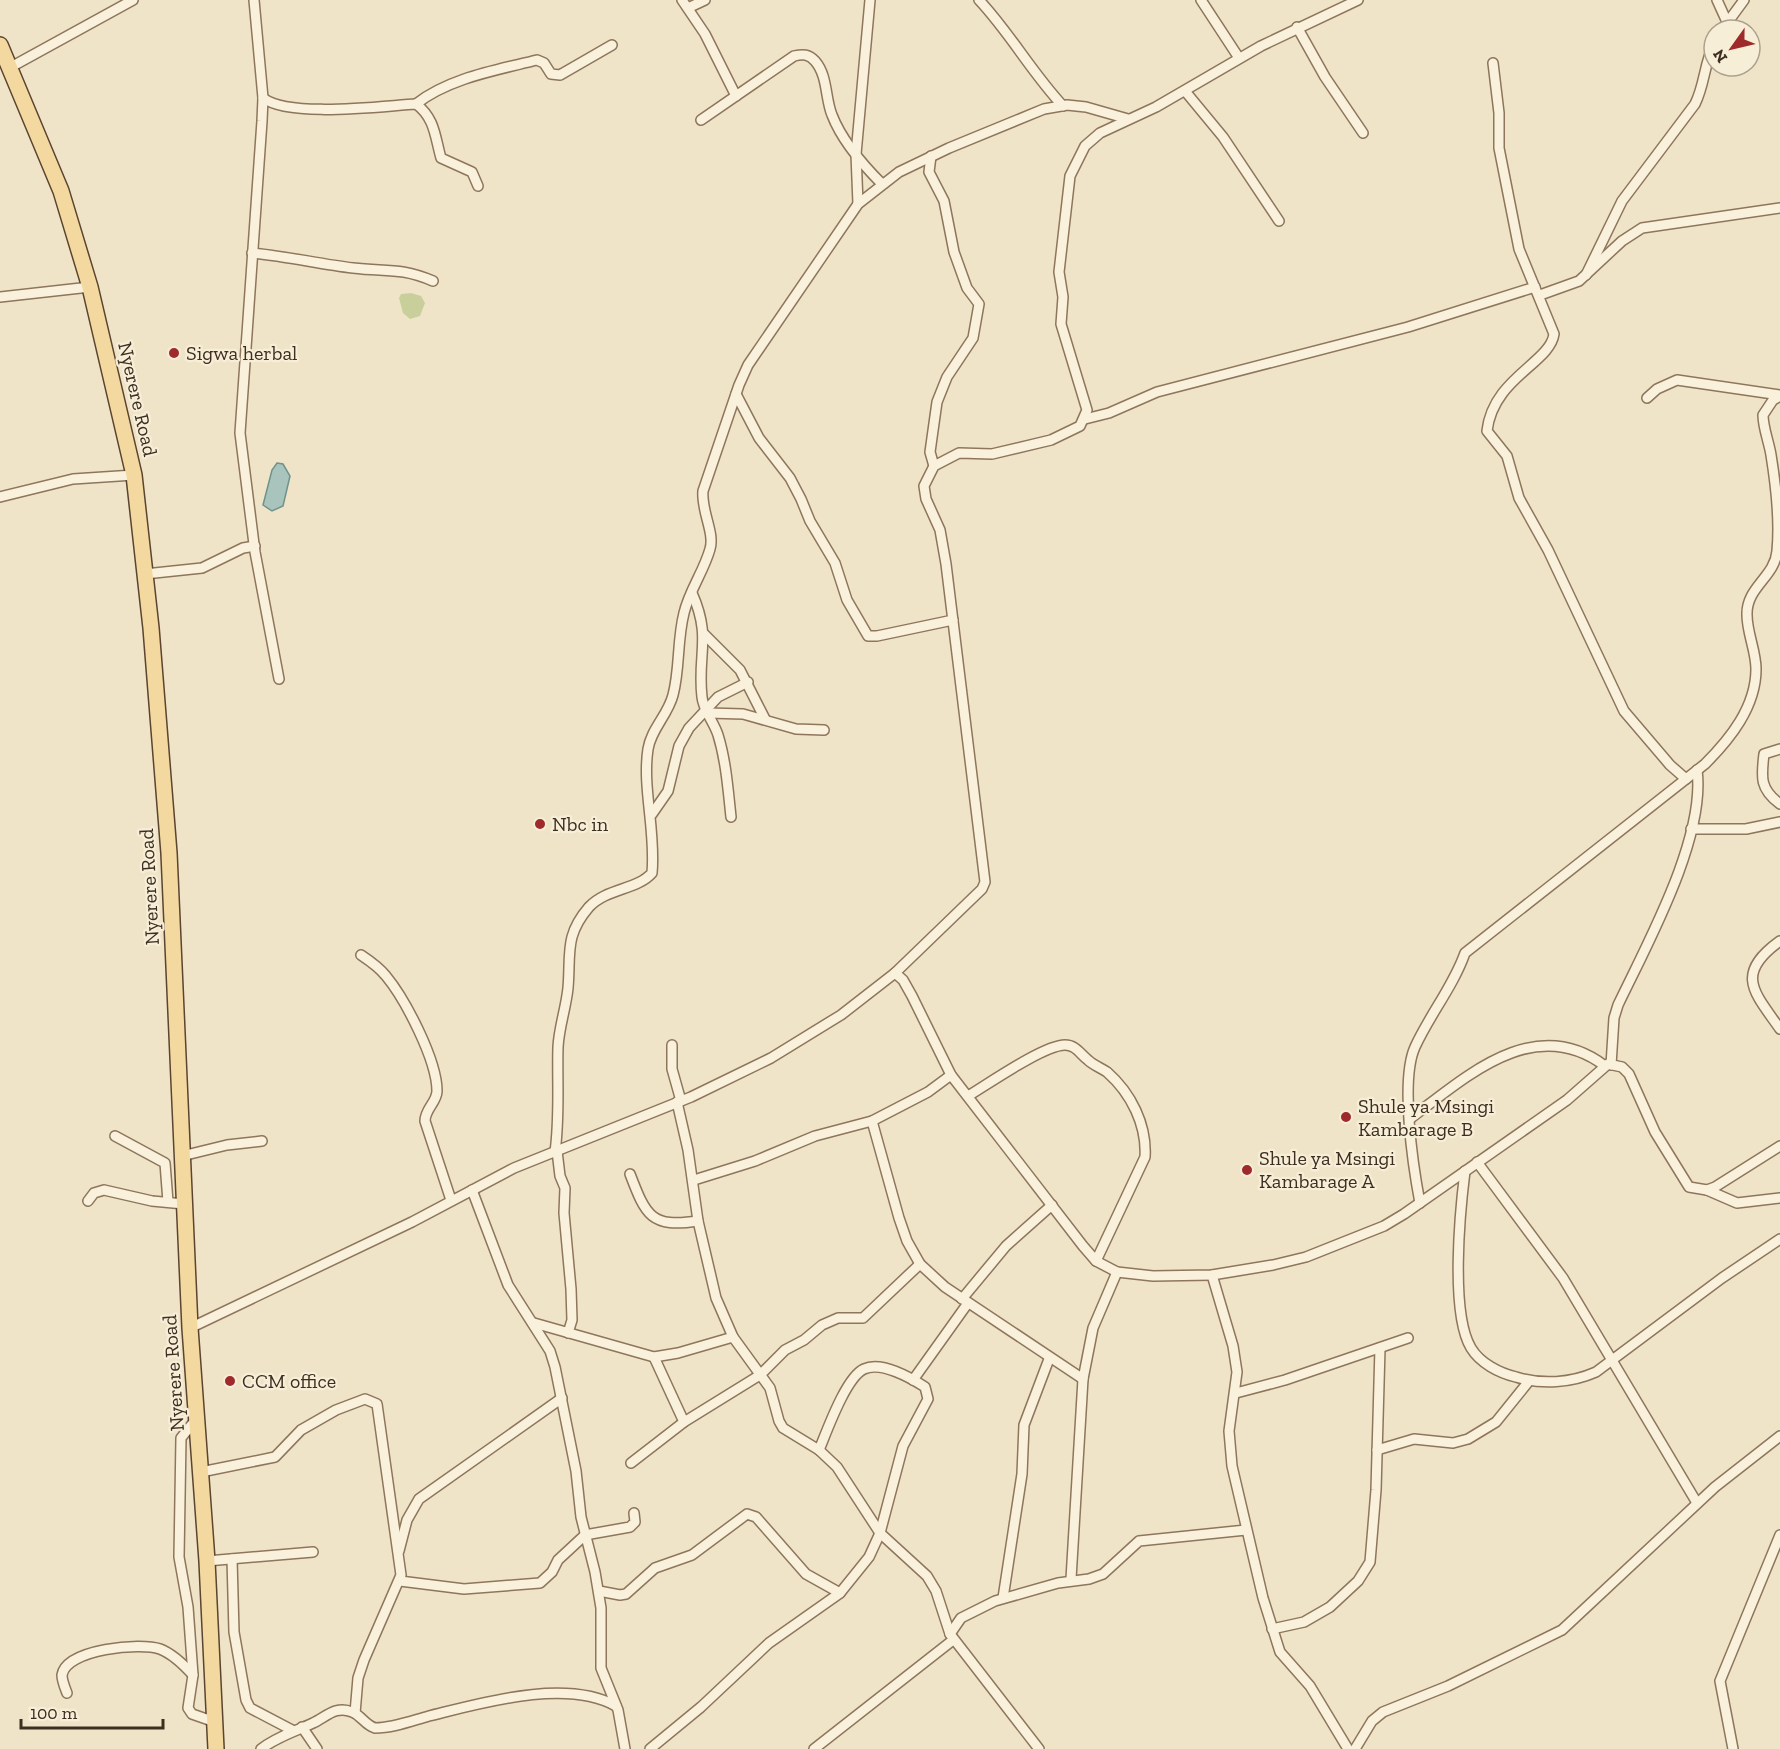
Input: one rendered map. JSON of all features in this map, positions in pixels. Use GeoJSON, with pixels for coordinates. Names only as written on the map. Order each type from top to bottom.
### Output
{"type":"FeatureCollection","features":[{"type":"Feature","properties":{"kind":"main road","name":"Nyerere Road"},"geometry":{"type":"LineString","coordinates":[[0,45],[62,191],[90,287],[134,475],[145,574],[169,853],[190,1328],[207,1561],[216,1749]]}},
{"type":"Feature","properties":{"kind":"street"},"geometry":{"type":"LineString","coordinates":[[11,67],[133,0]]}},
{"type":"Feature","properties":{"kind":"street"},"geometry":{"type":"LineString","coordinates":[[254,0],[263,98],[240,433],[255,546],[279,679]]}},
{"type":"Feature","properties":{"kind":"street"},"geometry":{"type":"LineString","coordinates":[[705,0],[685,4],[736,96]]}},
{"type":"Feature","properties":{"kind":"street"},"geometry":{"type":"LineString","coordinates":[[858,204],[855,154],[870,0]]}},
{"type":"Feature","properties":{"kind":"street"},"geometry":{"type":"LineString","coordinates":[[869,10],[876,0]]}},
{"type":"Feature","properties":{"kind":"street"},"geometry":{"type":"LineString","coordinates":[[979,0],[1014,41],[1038,78],[1063,106]]}},
{"type":"Feature","properties":{"kind":"street"},"geometry":{"type":"LineString","coordinates":[[1201,0],[1239,58]]}},
{"type":"Feature","properties":{"kind":"street"},"geometry":{"type":"LineString","coordinates":[[190,1328],[412,1222],[450,1200],[556,1151],[679,1101],[771,1058],[816,1032],[895,973],[982,890],[985,882],[953,620],[940,530],[924,486],[934,466],[959,453],[992,454],[1051,440],[1080,426],[1085,419],[1087,410],[1061,324],[1063,297],[1059,258],[1066,195],[1072,169],[1085,146],[1100,133],[1185,92],[1239,58],[1297,27],[1358,0]]}},
{"type":"Feature","properties":{"kind":"street"},"geometry":{"type":"LineString","coordinates":[[1717,0],[1722,18]]}},
{"type":"Feature","properties":{"kind":"street"},"geometry":{"type":"LineString","coordinates":[[1730,18],[1744,0]]}},
{"type":"Feature","properties":{"kind":"street"},"geometry":{"type":"LineString","coordinates":[[1297,27],[1325,77],[1363,133]]}},
{"type":"Feature","properties":{"kind":"street"},"geometry":{"type":"LineString","coordinates":[[263,98],[275,105],[296,108],[416,104],[428,95],[449,85],[537,60],[544,63],[550,74],[560,75],[612,45]]}},
{"type":"Feature","properties":{"kind":"street"},"geometry":{"type":"LineString","coordinates":[[701,120],[794,56],[804,54],[813,59],[821,69],[833,117],[855,154],[882,184]]}},
{"type":"Feature","properties":{"kind":"street"},"geometry":{"type":"LineString","coordinates":[[1493,63],[1499,113],[1499,148],[1519,249],[1554,334],[1553,341],[1499,394],[1489,418],[1488,434],[1500,444],[1507,456],[1519,498],[1548,550],[1624,711],[1670,765],[1686,779]]}},
{"type":"Feature","properties":{"kind":"street"},"geometry":{"type":"LineString","coordinates":[[1586,275],[1622,201],[1695,104],[1703,88],[1704,78]]}},
{"type":"Feature","properties":{"kind":"street"},"geometry":{"type":"LineString","coordinates":[[1185,92],[1223,137],[1279,221]]}},
{"type":"Feature","properties":{"kind":"street"},"geometry":{"type":"LineString","coordinates":[[416,104],[429,116],[441,158],[471,172],[478,186]]}},
{"type":"Feature","properties":{"kind":"street"},"geometry":{"type":"LineString","coordinates":[[568,1333],[572,1320],[564,1218],[565,1188],[560,1176],[556,1151],[559,1122],[558,1039],[568,990],[570,939],[579,920],[591,905],[619,888],[647,878],[652,873],[652,814],[646,762],[648,745],[653,731],[668,711],[673,696],[684,612],[711,547],[702,505],[703,491],[748,365],[858,204],[882,184],[931,156],[1044,109],[1086,106],[1128,119]]}},
{"type":"Feature","properties":{"kind":"street"},"geometry":{"type":"LineString","coordinates":[[931,156],[929,172],[944,201],[954,252],[967,288],[980,304],[973,338],[947,377],[937,402],[930,452],[934,466]]}},
{"type":"Feature","properties":{"kind":"street"},"geometry":{"type":"LineString","coordinates":[[1085,419],[1109,413],[1157,392],[1537,291],[1569,286],[1586,275],[1622,241],[1642,228],[1780,208]]}},
{"type":"Feature","properties":{"kind":"street"},"geometry":{"type":"LineString","coordinates":[[252,253],[295,257],[351,268],[406,270],[433,281]]}},
{"type":"Feature","properties":{"kind":"street"},"geometry":{"type":"LineString","coordinates":[[0,297],[90,287]]}},
{"type":"Feature","properties":{"kind":"street"},"geometry":{"type":"LineString","coordinates":[[1647,398],[1657,389],[1677,380],[1780,395]]}},
{"type":"Feature","properties":{"kind":"street"},"geometry":{"type":"LineString","coordinates":[[736,394],[759,438],[801,499],[810,521],[835,563],[847,600],[868,636],[953,620]]}},
{"type":"Feature","properties":{"kind":"street"},"geometry":{"type":"LineString","coordinates":[[1420,1203],[1411,1118],[1409,1067],[1415,1047],[1456,978],[1468,949],[1697,770],[1729,738],[1743,716],[1752,691],[1756,669],[1747,615],[1748,601],[1754,589],[1774,567],[1777,551],[1775,487],[1763,415],[1766,408],[1780,395]]}},
{"type":"Feature","properties":{"kind":"street"},"geometry":{"type":"LineString","coordinates":[[0,497],[73,479],[134,475]]}},
{"type":"Feature","properties":{"kind":"street"},"geometry":{"type":"LineString","coordinates":[[145,574],[202,568],[243,548],[255,546]]}},
{"type":"Feature","properties":{"kind":"street"},"geometry":{"type":"LineString","coordinates":[[692,593],[701,614],[704,634],[702,694],[722,751],[731,817]]}},
{"type":"Feature","properties":{"kind":"street"},"geometry":{"type":"LineString","coordinates":[[704,634],[748,681],[765,719]]}},
{"type":"Feature","properties":{"kind":"street"},"geometry":{"type":"LineString","coordinates":[[652,814],[668,791],[684,735],[718,697],[748,681]]}},
{"type":"Feature","properties":{"kind":"street"},"geometry":{"type":"LineString","coordinates":[[707,711],[743,714],[796,729],[824,730]]}},
{"type":"Feature","properties":{"kind":"street"},"geometry":{"type":"LineString","coordinates":[[1780,749],[1764,754],[1763,779],[1766,793],[1780,804]]}},
{"type":"Feature","properties":{"kind":"street"},"geometry":{"type":"LineString","coordinates":[[895,973],[903,980],[951,1075],[1096,1261],[1117,1272],[1153,1276],[1212,1275],[1306,1257],[1384,1226],[1567,1100],[1608,1065],[1614,1018],[1618,1005],[1653,933],[1691,830],[1698,796],[1697,770]]}},
{"type":"Feature","properties":{"kind":"street"},"geometry":{"type":"LineString","coordinates":[[1691,830],[1761,827],[1780,822]]}},
{"type":"Feature","properties":{"kind":"street"},"geometry":{"type":"LineString","coordinates":[[1780,941],[1756,963],[1751,982],[1759,1001],[1780,1029]]}},
{"type":"Feature","properties":{"kind":"street"},"geometry":{"type":"LineString","coordinates":[[361,955],[386,976],[412,1016],[420,1034],[434,1074],[437,1092],[425,1114],[425,1121],[450,1200]]}},
{"type":"Feature","properties":{"kind":"street"},"geometry":{"type":"LineString","coordinates":[[672,1045],[672,1069],[693,1180],[698,1221],[716,1298],[733,1337],[770,1389],[783,1428],[819,1450],[849,1483],[880,1533],[922,1570],[932,1583],[951,1637],[1039,1749]]}},
{"type":"Feature","properties":{"kind":"street"},"geometry":{"type":"LineString","coordinates":[[968,1096],[1045,1051],[1067,1045],[1077,1049],[1105,1071],[1126,1093],[1143,1129],[1145,1157],[1096,1261]]}},
{"type":"Feature","properties":{"kind":"street"},"geometry":{"type":"LineString","coordinates":[[1411,1118],[1482,1065],[1520,1050],[1569,1047],[1608,1065],[1622,1067],[1629,1074],[1655,1132],[1684,1183],[1696,1190],[1707,1190],[1737,1203],[1780,1198]]}},
{"type":"Feature","properties":{"kind":"street"},"geometry":{"type":"LineString","coordinates":[[693,1180],[755,1161],[815,1136],[872,1121],[928,1092],[951,1075]]}},
{"type":"Feature","properties":{"kind":"street"},"geometry":{"type":"LineString","coordinates":[[872,1121],[898,1218],[907,1241],[920,1264],[965,1301],[1083,1379]]}},
{"type":"Feature","properties":{"kind":"street"},"geometry":{"type":"LineString","coordinates":[[115,1136],[165,1163],[168,1202]]}},
{"type":"Feature","properties":{"kind":"street"},"geometry":{"type":"LineString","coordinates":[[182,1156],[226,1145],[262,1141]]}},
{"type":"Feature","properties":{"kind":"street"},"geometry":{"type":"LineString","coordinates":[[1707,1190],[1780,1146]]}},
{"type":"Feature","properties":{"kind":"street"},"geometry":{"type":"LineString","coordinates":[[1477,1162],[1534,1236],[1613,1361],[1697,1503]]}},
{"type":"Feature","properties":{"kind":"street"},"geometry":{"type":"LineString","coordinates":[[1465,1171],[1459,1290],[1460,1313],[1466,1333],[1471,1348],[1488,1365],[1529,1381],[1576,1380],[1613,1361],[1722,1278],[1780,1239]]}},
{"type":"Feature","properties":{"kind":"street"},"geometry":{"type":"LineString","coordinates":[[630,1174],[640,1201],[658,1221],[674,1224],[698,1221]]}},
{"type":"Feature","properties":{"kind":"street"},"geometry":{"type":"LineString","coordinates":[[88,1201],[94,1193],[104,1190],[184,1204]]}},
{"type":"Feature","properties":{"kind":"street"},"geometry":{"type":"LineString","coordinates":[[472,1190],[508,1285],[550,1351],[562,1398],[585,1535],[598,1591],[602,1628],[601,1668],[616,1706],[625,1749]]}},
{"type":"Feature","properties":{"kind":"street"},"geometry":{"type":"LineString","coordinates":[[913,1380],[965,1301],[1006,1246],[1052,1204]]}},
{"type":"Feature","properties":{"kind":"street"},"geometry":{"type":"LineString","coordinates":[[631,1463],[684,1422],[760,1375],[785,1350],[804,1340],[822,1326],[838,1318],[863,1318],[920,1264]]}},
{"type":"Feature","properties":{"kind":"street"},"geometry":{"type":"LineString","coordinates":[[1071,1579],[1083,1379],[1093,1328],[1117,1272]]}},
{"type":"Feature","properties":{"kind":"street"},"geometry":{"type":"LineString","coordinates":[[1212,1275],[1233,1346],[1237,1372],[1236,1393],[1230,1418],[1230,1449],[1246,1530],[1272,1629],[1280,1652],[1310,1686],[1348,1749]]}},
{"type":"Feature","properties":{"kind":"street"},"geometry":{"type":"LineString","coordinates":[[534,1323],[654,1357],[678,1353],[733,1337]]}},
{"type":"Feature","properties":{"kind":"street"},"geometry":{"type":"LineString","coordinates":[[1236,1393],[1408,1338]]}},
{"type":"Feature","properties":{"kind":"street"},"geometry":{"type":"LineString","coordinates":[[1272,1629],[1292,1627],[1314,1617],[1346,1593],[1370,1562],[1375,1514],[1380,1348]]}},
{"type":"Feature","properties":{"kind":"street"},"geometry":{"type":"LineString","coordinates":[[654,1357],[684,1422]]}},
{"type":"Feature","properties":{"kind":"street"},"geometry":{"type":"LineString","coordinates":[[1003,1598],[1022,1474],[1024,1425],[1050,1359]]}},
{"type":"Feature","properties":{"kind":"street"},"geometry":{"type":"LineString","coordinates":[[650,1749],[701,1707],[769,1643],[840,1593],[869,1557],[880,1533],[903,1446],[928,1400],[925,1388],[913,1380],[880,1367],[863,1369],[851,1381],[819,1450]]}},
{"type":"Feature","properties":{"kind":"street"},"geometry":{"type":"LineString","coordinates":[[1377,1450],[1414,1439],[1453,1443],[1467,1439],[1496,1422],[1529,1381]]}},
{"type":"Feature","properties":{"kind":"street"},"geometry":{"type":"LineString","coordinates":[[398,1553],[407,1520],[419,1499],[562,1398]]}},
{"type":"Feature","properties":{"kind":"street"},"geometry":{"type":"LineString","coordinates":[[201,1472],[274,1457],[300,1430],[357,1402],[373,1401],[379,1409],[381,1443],[386,1454],[386,1485],[402,1567],[400,1581],[358,1678],[356,1713]]}},
{"type":"Feature","properties":{"kind":"street"},"geometry":{"type":"LineString","coordinates":[[197,1418],[181,1438],[178,1545],[188,1607],[193,1675],[189,1712],[215,1722]]}},
{"type":"Feature","properties":{"kind":"street"},"geometry":{"type":"LineString","coordinates":[[1355,1749],[1372,1721],[1383,1712],[1448,1686],[1562,1630],[1697,1503],[1780,1436]]}},
{"type":"Feature","properties":{"kind":"street"},"geometry":{"type":"LineString","coordinates":[[400,1581],[464,1589],[540,1583],[552,1572],[558,1560],[585,1535],[630,1527],[635,1522],[634,1514]]}},
{"type":"Feature","properties":{"kind":"street"},"geometry":{"type":"LineString","coordinates":[[598,1591],[626,1594],[655,1568],[692,1554],[747,1514],[756,1517],[806,1574],[840,1593]]}},
{"type":"Feature","properties":{"kind":"street"},"geometry":{"type":"LineString","coordinates":[[814,1749],[951,1637],[961,1618],[1003,1598],[1071,1579],[1089,1580],[1103,1574],[1139,1541],[1246,1530]]}},
{"type":"Feature","properties":{"kind":"street"},"geometry":{"type":"LineString","coordinates":[[1733,1749],[1720,1681],[1778,1546],[1780,1535]]}},
{"type":"Feature","properties":{"kind":"street"},"geometry":{"type":"LineString","coordinates":[[207,1561],[313,1552]]}},
{"type":"Feature","properties":{"kind":"street"},"geometry":{"type":"LineString","coordinates":[[232,1559],[234,1632],[246,1700],[250,1708],[292,1730]]}},
{"type":"Feature","properties":{"kind":"street"},"geometry":{"type":"LineString","coordinates":[[68,1693],[62,1676],[68,1666],[88,1655],[110,1648],[129,1646],[160,1649],[182,1664],[193,1675]]}},
{"type":"Feature","properties":{"kind":"street"},"geometry":{"type":"LineString","coordinates":[[261,1749],[292,1730],[338,1710],[356,1713],[367,1725],[375,1728],[480,1704],[560,1693],[588,1696],[616,1706]]}},
{"type":"Feature","properties":{"kind":"street"},"geometry":{"type":"LineString","coordinates":[[302,1727],[317,1749]]}},
{"type":"Feature","properties":{"kind":"green space"},"geometry":{"type":"Polygon","coordinates":[[[411,293],[421,296],[425,303],[420,316],[410,319],[403,313],[399,298],[401,294],[411,293]]]}},
{"type":"Feature","properties":{"kind":"water"},"geometry":{"type":"Polygon","coordinates":[[[277,463],[283,464],[290,476],[283,506],[272,511],[263,505],[272,470],[277,463]]]}},
{"type":"Feature","properties":{"kind":"place","name":"Sigwa herbal"},"geometry":{"type":"Point","coordinates":[174,353]}},
{"type":"Feature","properties":{"kind":"place","name":"Nbc in"},"geometry":{"type":"Point","coordinates":[540,824]}},
{"type":"Feature","properties":{"kind":"place","name":"Shule ya Msingi Kambarage B"},"geometry":{"type":"Point","coordinates":[1346,1117]}},
{"type":"Feature","properties":{"kind":"place","name":"Shule ya Msingi Kambarage A"},"geometry":{"type":"Point","coordinates":[1247,1170]}},
{"type":"Feature","properties":{"kind":"place","name":"CCM office"},"geometry":{"type":"Point","coordinates":[230,1381]}}]}
